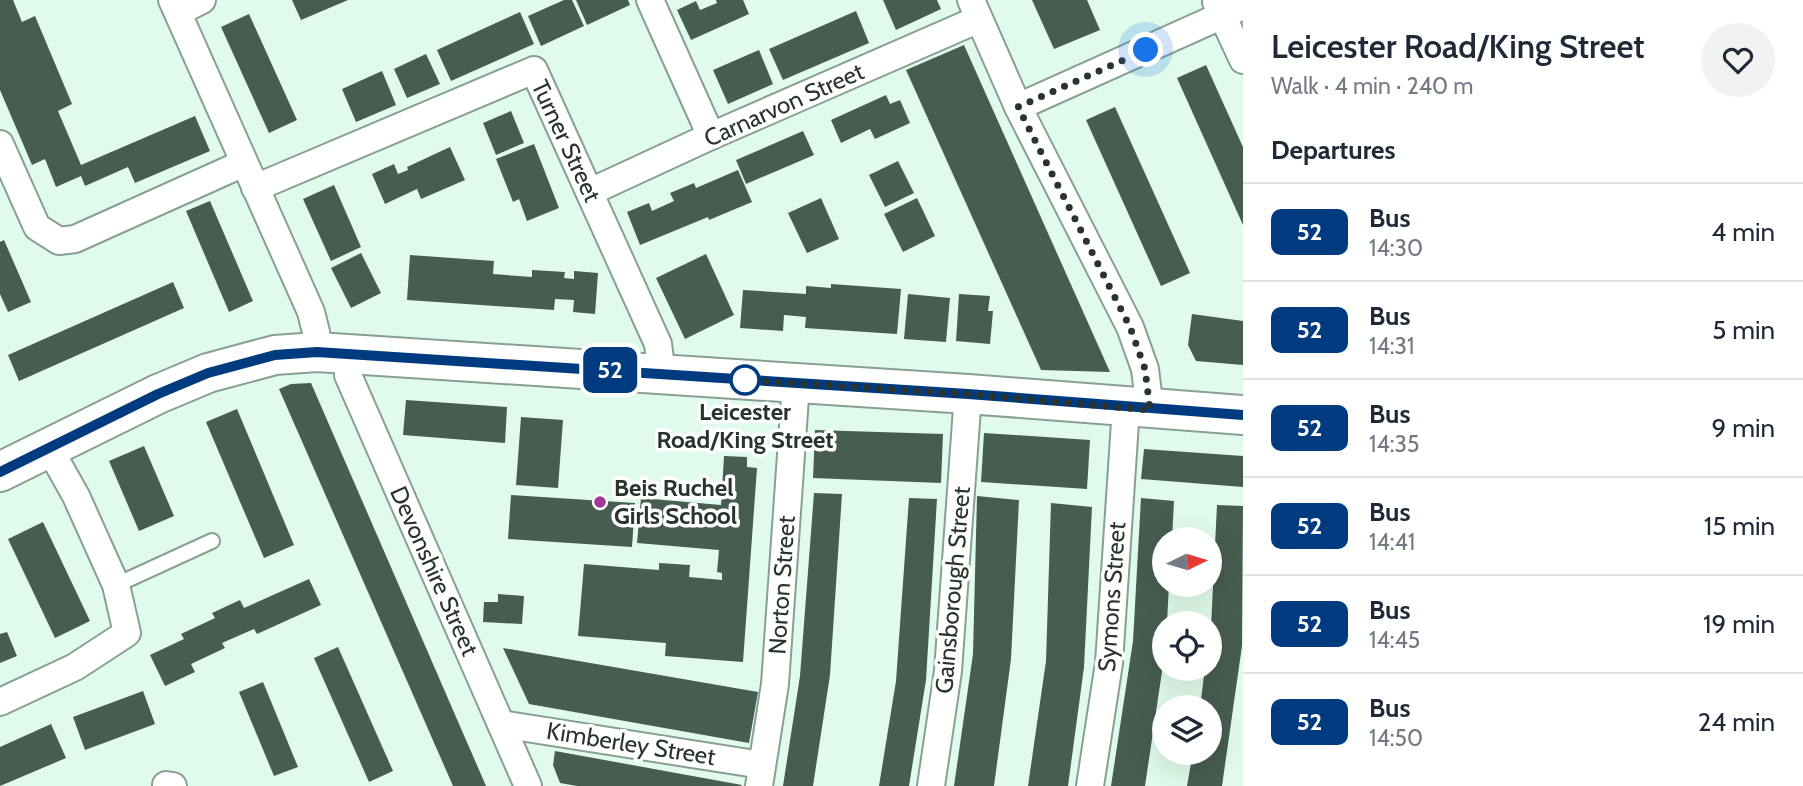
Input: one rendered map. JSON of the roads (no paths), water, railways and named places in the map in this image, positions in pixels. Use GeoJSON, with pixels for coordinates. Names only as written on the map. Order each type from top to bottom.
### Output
{"type":"FeatureCollection","features":[{"type":"Feature","properties":{"kind":"main road"},"geometry":{"type":"LineString","coordinates":[[0,472],[158,394],[208,373],[275,355],[333,353],[968,394],[1243,415]]}},
{"type":"Feature","properties":{"kind":"street"},"geometry":{"type":"LineString","coordinates":[[175,6],[202,0]]}},
{"type":"Feature","properties":{"kind":"street"},"geometry":{"type":"LineString","coordinates":[[650,0],[711,136]]}},
{"type":"Feature","properties":{"kind":"street","name":"Devonshire Street"},"geometry":{"type":"LineString","coordinates":[[175,6],[311,312],[348,375],[528,786]]}},
{"type":"Feature","properties":{"kind":"street"},"geometry":{"type":"LineString","coordinates":[[1018,107],[1227,7],[1243,60]]}},
{"type":"Feature","properties":{"kind":"street","name":"Carnarvon Street"},"geometry":{"type":"LineString","coordinates":[[590,192],[975,10]]}},
{"type":"Feature","properties":{"kind":"street","name":"Symons Street"},"geometry":{"type":"LineString","coordinates":[[975,10],[1018,107],[1130,327],[1145,369],[1138,408],[1109,663],[1090,786]]}},
{"type":"Feature","properties":{"kind":"street","name":"Turner Street"},"geometry":{"type":"LineString","coordinates":[[255,188],[534,70],[658,344],[662,374]]}},
{"type":"Feature","properties":{"kind":"street"},"geometry":{"type":"LineString","coordinates":[[0,144],[37,227],[59,241],[75,239],[244,163]]}},
{"type":"Feature","properties":{"kind":"street","name":"Norton Street"},"geometry":{"type":"LineString","coordinates":[[760,776],[775,684],[796,383]]}},
{"type":"Feature","properties":{"kind":"street","name":"Gainsborough Street"},"geometry":{"type":"LineString","coordinates":[[931,786],[948,671],[968,394]]}},
{"type":"Feature","properties":{"kind":"street"},"geometry":{"type":"LineString","coordinates":[[0,702],[75,667],[127,633],[116,585],[76,496],[49,448]]}},
{"type":"Feature","properties":{"kind":"street","name":"Kimberley Street"},"geometry":{"type":"LineString","coordinates":[[501,724],[760,776]]}},
{"type":"Feature","properties":{"kind":"lane"},"geometry":{"type":"LineString","coordinates":[[116,585],[212,541]]}},
{"type":"Feature","properties":{"kind":"place","name":"Leicester Road/King Street"},"geometry":{"type":"Point","coordinates":[745,380]}},
{"type":"Feature","properties":{"kind":"place","name":"Beis Ruchel Girls School"},"geometry":{"type":"Point","coordinates":[600,502]}}]}
